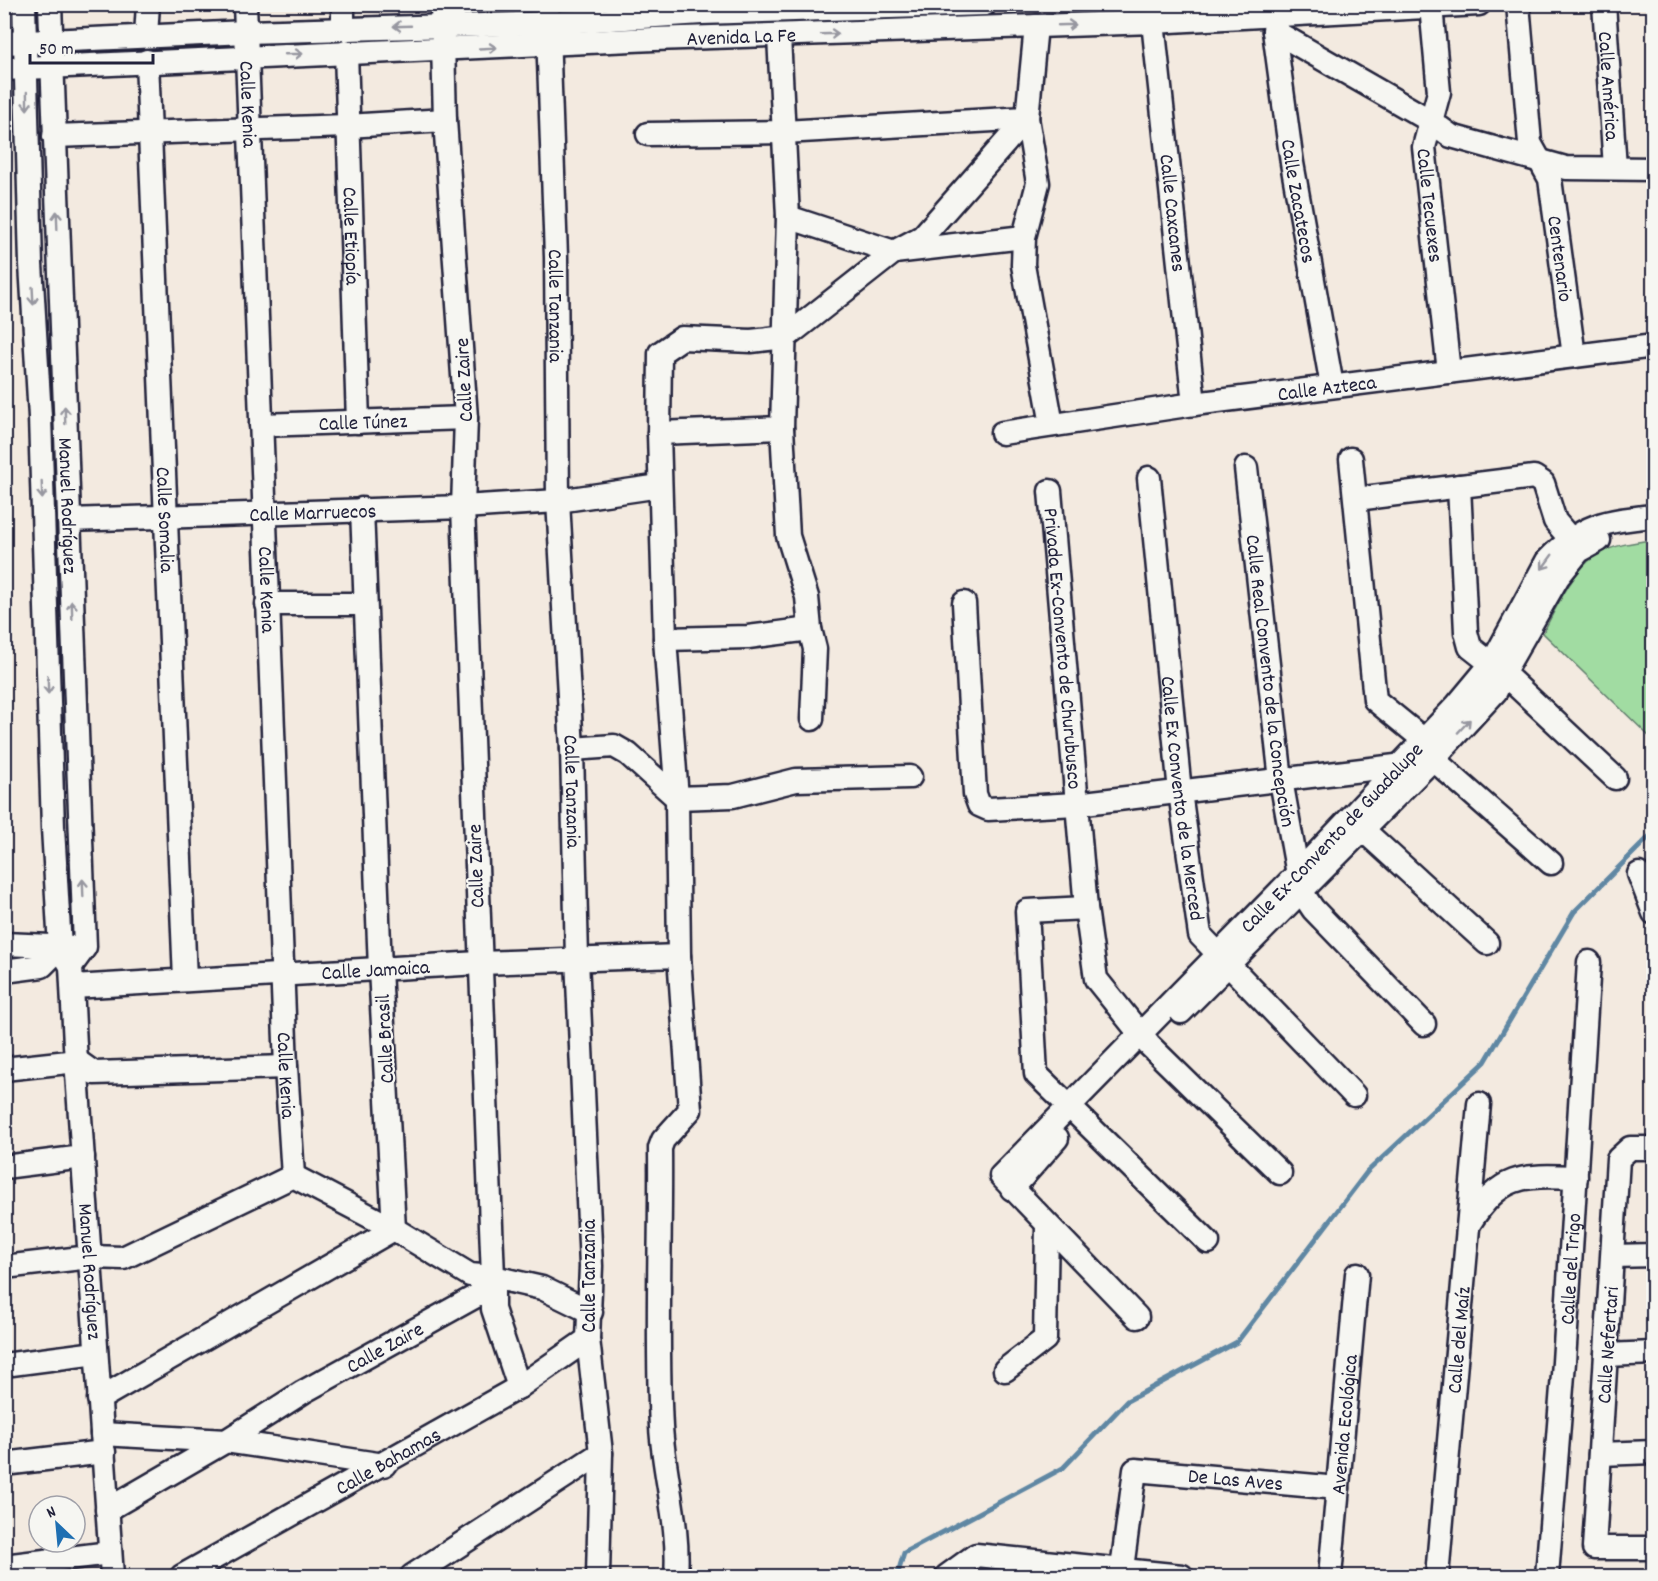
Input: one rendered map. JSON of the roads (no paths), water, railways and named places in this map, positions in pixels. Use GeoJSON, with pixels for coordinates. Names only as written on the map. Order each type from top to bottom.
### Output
{"type":"FeatureCollection","features":[{"type":"Feature","properties":{"kind":"street","name":"Manuel Rodríguez"},"geometry":{"type":"LineString","coordinates":[[24,4],[15,43],[15,69],[31,264],[40,417],[52,816],[76,1061],[112,1576]]}},
{"type":"Feature","properties":{"kind":"street","name":"Manuel Rodríguez"},"geometry":{"type":"LineString","coordinates":[[50,4],[86,947],[68,967]]}},
{"type":"Feature","properties":{"kind":"street"},"geometry":{"type":"LineString","coordinates":[[146,36],[148,4]]}},
{"type":"Feature","properties":{"kind":"street","name":"Calle Kenia"},"geometry":{"type":"LineString","coordinates":[[245,4],[267,604],[286,1067],[293,1176]]}},
{"type":"Feature","properties":{"kind":"street"},"geometry":{"type":"LineString","coordinates":[[343,4],[343,28]]}},
{"type":"Feature","properties":{"kind":"street","name":"Avenida La Fe"},"geometry":{"type":"LineString","coordinates":[[15,69],[246,56],[443,50],[548,24],[641,11],[985,4]]}},
{"type":"Feature","properties":{"kind":"street","name":"Avenida La Fe"},"geometry":{"type":"LineString","coordinates":[[15,43],[343,28],[442,14],[548,24],[654,39],[1153,22],[1479,4]]}},
{"type":"Feature","properties":{"kind":"street","name":"Centenario"},"geometry":{"type":"LineString","coordinates":[[1518,4],[1530,143],[1550,179],[1574,356]]}},
{"type":"Feature","properties":{"kind":"street","name":"Calle América"},"geometry":{"type":"LineString","coordinates":[[1604,4],[1615,168]]}},
{"type":"Feature","properties":{"kind":"street","name":"Calle Tecuexes"},"geometry":{"type":"LineString","coordinates":[[1431,6],[1439,92],[1429,120],[1424,147],[1449,372]]}},
{"type":"Feature","properties":{"kind":"street"},"geometry":{"type":"LineString","coordinates":[[686,38],[703,9]]}},
{"type":"Feature","properties":{"kind":"street"},"geometry":{"type":"LineString","coordinates":[[641,11],[654,39]]}},
{"type":"Feature","properties":{"kind":"street","name":"Calle Zaire"},"geometry":{"type":"LineString","coordinates":[[108,1510],[226,1441],[303,1392],[478,1295],[493,1277],[463,507],[466,418],[445,120],[442,14]]}},
{"type":"Feature","properties":{"kind":"street"},"geometry":{"type":"LineString","coordinates":[[1277,16],[1451,136],[1566,168],[1653,170]]}},
{"type":"Feature","properties":{"kind":"street","name":"Calle Zacatecos"},"geometry":{"type":"LineString","coordinates":[[1277,16],[1292,162],[1332,386]]}},
{"type":"Feature","properties":{"kind":"street","name":"Calle Caxcanes"},"geometry":{"type":"LineString","coordinates":[[1153,22],[1194,404]]}},
{"type":"Feature","properties":{"kind":"street","name":"Calle Tanzania"},"geometry":{"type":"LineString","coordinates":[[548,24],[556,257],[558,501],[572,749],[576,959],[591,1312],[588,1339],[601,1453],[598,1576]]}},
{"type":"Feature","properties":{"kind":"street"},"geometry":{"type":"LineString","coordinates":[[1036,26],[1027,118],[1038,183],[1023,237],[1023,265],[1052,425]]}},
{"type":"Feature","properties":{"kind":"street"},"geometry":{"type":"LineString","coordinates":[[779,36],[788,217],[782,428],[788,536],[807,597],[810,629],[815,649],[812,718]]}},
{"type":"Feature","properties":{"kind":"street","name":"Calle Etiopía"},"geometry":{"type":"LineString","coordinates":[[346,52],[358,422]]}},
{"type":"Feature","properties":{"kind":"street","name":"Calle Somalia"},"geometry":{"type":"LineString","coordinates":[[147,61],[168,516],[185,980]]}},
{"type":"Feature","properties":{"kind":"street"},"geometry":{"type":"LineString","coordinates":[[648,134],[784,132],[1027,118]]}},
{"type":"Feature","properties":{"kind":"street"},"geometry":{"type":"LineString","coordinates":[[676,1576],[675,1513],[662,1430],[658,1349],[660,1148],[663,1140],[690,1110],[679,957],[677,798],[665,639],[659,433],[660,353],[670,344],[682,338],[751,341],[786,337],[894,252],[922,237],[1027,118]]}},
{"type":"Feature","properties":{"kind":"street"},"geometry":{"type":"LineString","coordinates":[[54,136],[347,126],[445,120]]}},
{"type":"Feature","properties":{"kind":"street"},"geometry":{"type":"LineString","coordinates":[[788,217],[894,252],[1023,237]]}},
{"type":"Feature","properties":{"kind":"street","name":"Calle Azteca"},"geometry":{"type":"LineString","coordinates":[[1002,433],[1194,404],[1653,346]]}},
{"type":"Feature","properties":{"kind":"street","name":"Calle Túnez"},"geometry":{"type":"LineString","coordinates":[[261,425],[466,418]]}},
{"type":"Feature","properties":{"kind":"street"},"geometry":{"type":"LineString","coordinates":[[659,433],[782,428]]}},
{"type":"Feature","properties":{"kind":"street"},"geometry":{"type":"LineString","coordinates":[[1351,459],[1375,700],[1427,755],[1551,863]]}},
{"type":"Feature","properties":{"kind":"street","name":"Calle Real Convento de la Concepción"},"geometry":{"type":"LineString","coordinates":[[1246,468],[1281,780],[1299,882],[1313,909],[1424,1024]]}},
{"type":"Feature","properties":{"kind":"street"},"geometry":{"type":"LineString","coordinates":[[1356,499],[1534,477],[1543,483],[1555,521],[1575,544]]}},
{"type":"Feature","properties":{"kind":"street","name":"Calle Ex Convento de la Merced"},"geometry":{"type":"LineString","coordinates":[[1149,478],[1180,792],[1200,934],[1354,1095]]}},
{"type":"Feature","properties":{"kind":"street","name":"Calle Marruecos"},"geometry":{"type":"LineString","coordinates":[[69,520],[463,507],[558,501],[660,486]]}},
{"type":"Feature","properties":{"kind":"street"},"geometry":{"type":"LineString","coordinates":[[1459,486],[1466,632],[1470,647],[1497,668],[1615,778]]}},
{"type":"Feature","properties":{"kind":"street","name":"Privada Ex-Convento de Churubusco"},"geometry":{"type":"LineString","coordinates":[[1050,491],[1076,804],[1086,908],[1096,979],[1144,1040],[1280,1173]]}},
{"type":"Feature","properties":{"kind":"street","name":"Calle Brasil"},"geometry":{"type":"LineString","coordinates":[[362,509],[380,969],[394,1229]]}},
{"type":"Feature","properties":{"kind":"street","name":"Calle Ex-Convento de Guadalupe"},"geometry":{"type":"LineString","coordinates":[[1047,1226],[1007,1182],[1072,1111],[1360,819],[1496,691],[1497,668],[1558,577],[1575,544],[1592,526],[1614,519],[1653,516]]}},
{"type":"Feature","properties":{"kind":"street","name":"Calle Ex-Convento de Guadalupe"},"geometry":{"type":"LineString","coordinates":[[1575,544],[1615,534],[1653,530]]}},
{"type":"Feature","properties":{"kind":"street"},"geometry":{"type":"LineString","coordinates":[[964,603],[975,794],[979,805],[988,809],[1076,804],[1281,780],[1399,764],[1427,755]]}},
{"type":"Feature","properties":{"kind":"street"},"geometry":{"type":"LineString","coordinates":[[267,604],[364,604]]}},
{"type":"Feature","properties":{"kind":"street"},"geometry":{"type":"LineString","coordinates":[[665,639],[747,637],[810,629]]}},
{"type":"Feature","properties":{"kind":"street"},"geometry":{"type":"LineString","coordinates":[[572,749],[614,746],[628,754],[677,798],[733,796],[796,780],[910,777]]}},
{"type":"Feature","properties":{"kind":"street","name":"Calle Ex-Convento de Guadalupe"},"geometry":{"type":"LineString","coordinates":[[1360,819],[1399,764]]}},
{"type":"Feature","properties":{"kind":"street"},"geometry":{"type":"LineString","coordinates":[[1360,819],[1486,943]]}},
{"type":"Feature","properties":{"kind":"street"},"geometry":{"type":"LineString","coordinates":[[1640,874],[1653,913]]}},
{"type":"Feature","properties":{"kind":"street"},"geometry":{"type":"LineString","coordinates":[[1086,908],[1028,911],[1036,1074],[1208,1242]]}},
{"type":"Feature","properties":{"kind":"street","name":"Calle Jamaica"},"geometry":{"type":"LineString","coordinates":[[4,944],[68,967],[185,980],[479,963],[679,957]]}},
{"type":"Feature","properties":{"kind":"street","name":"Calle del Trigo"},"geometry":{"type":"LineString","coordinates":[[1547,1576],[1589,962]]}},
{"type":"Feature","properties":{"kind":"street"},"geometry":{"type":"LineString","coordinates":[[4,970],[42,966],[68,967]]}},
{"type":"Feature","properties":{"kind":"street"},"geometry":{"type":"LineString","coordinates":[[4,1069],[76,1061],[94,1073],[286,1067]]}},
{"type":"Feature","properties":{"kind":"street","name":"Calle del Maíz"},"geometry":{"type":"LineString","coordinates":[[1437,1576],[1479,1104]]}},
{"type":"Feature","properties":{"kind":"street","name":"Calle Nefertari"},"geometry":{"type":"LineString","coordinates":[[1653,1148],[1630,1148],[1618,1159],[1594,1548],[1653,1548]]}},
{"type":"Feature","properties":{"kind":"street"},"geometry":{"type":"LineString","coordinates":[[4,1167],[83,1157]]}},
{"type":"Feature","properties":{"kind":"street"},"geometry":{"type":"LineString","coordinates":[[4,1267],[90,1257],[123,1258],[293,1176],[394,1229],[470,1275],[493,1277],[542,1288],[591,1312]]}},
{"type":"Feature","properties":{"kind":"street"},"geometry":{"type":"LineString","coordinates":[[1468,1225],[1482,1205],[1497,1190],[1515,1180],[1533,1176],[1576,1177]]}},
{"type":"Feature","properties":{"kind":"street"},"geometry":{"type":"LineString","coordinates":[[1047,1226],[1137,1317]]}},
{"type":"Feature","properties":{"kind":"street"},"geometry":{"type":"LineString","coordinates":[[1005,1370],[1045,1339],[1047,1226]]}},
{"type":"Feature","properties":{"kind":"street"},"geometry":{"type":"LineString","coordinates":[[99,1399],[394,1229]]}},
{"type":"Feature","properties":{"kind":"street"},"geometry":{"type":"LineString","coordinates":[[1613,1256],[1653,1255]]}},
{"type":"Feature","properties":{"kind":"street","name":"Avenida Ecológica"},"geometry":{"type":"LineString","coordinates":[[1330,1576],[1357,1274]]}},
{"type":"Feature","properties":{"kind":"street"},"geometry":{"type":"LineString","coordinates":[[493,1277],[493,1310],[519,1387]]}},
{"type":"Feature","properties":{"kind":"street","name":"Calle Bahamas"},"geometry":{"type":"LineString","coordinates":[[182,1576],[384,1466],[519,1387],[588,1339]]}},
{"type":"Feature","properties":{"kind":"street"},"geometry":{"type":"LineString","coordinates":[[4,1365],[96,1353]]}},
{"type":"Feature","properties":{"kind":"street"},"geometry":{"type":"LineString","coordinates":[[1606,1355],[1653,1353]]}},
{"type":"Feature","properties":{"kind":"street"},"geometry":{"type":"LineString","coordinates":[[4,1464],[103,1443],[226,1441],[384,1466]]}},
{"type":"Feature","properties":{"kind":"street"},"geometry":{"type":"LineString","coordinates":[[1600,1454],[1653,1452]]}},
{"type":"Feature","properties":{"kind":"street"},"geometry":{"type":"LineString","coordinates":[[412,1576],[601,1453]]}},
{"type":"Feature","properties":{"kind":"street","name":"De Las Aves"},"geometry":{"type":"LineString","coordinates":[[1121,1573],[1135,1470],[1338,1488]]}},
{"type":"Feature","properties":{"kind":"street"},"geometry":{"type":"LineString","coordinates":[[4,1566],[110,1553]]}},
{"type":"Feature","properties":{"kind":"street"},"geometry":{"type":"LineString","coordinates":[[946,1576],[976,1556],[1121,1573],[1182,1576]]}},
{"type":"Feature","properties":{"kind":"waterway"},"geometry":{"type":"LineString","coordinates":[[897,1576],[904,1553],[1063,1468],[1127,1401],[1237,1342],[1367,1172],[1485,1062],[1574,912],[1654,832]]}}]}
